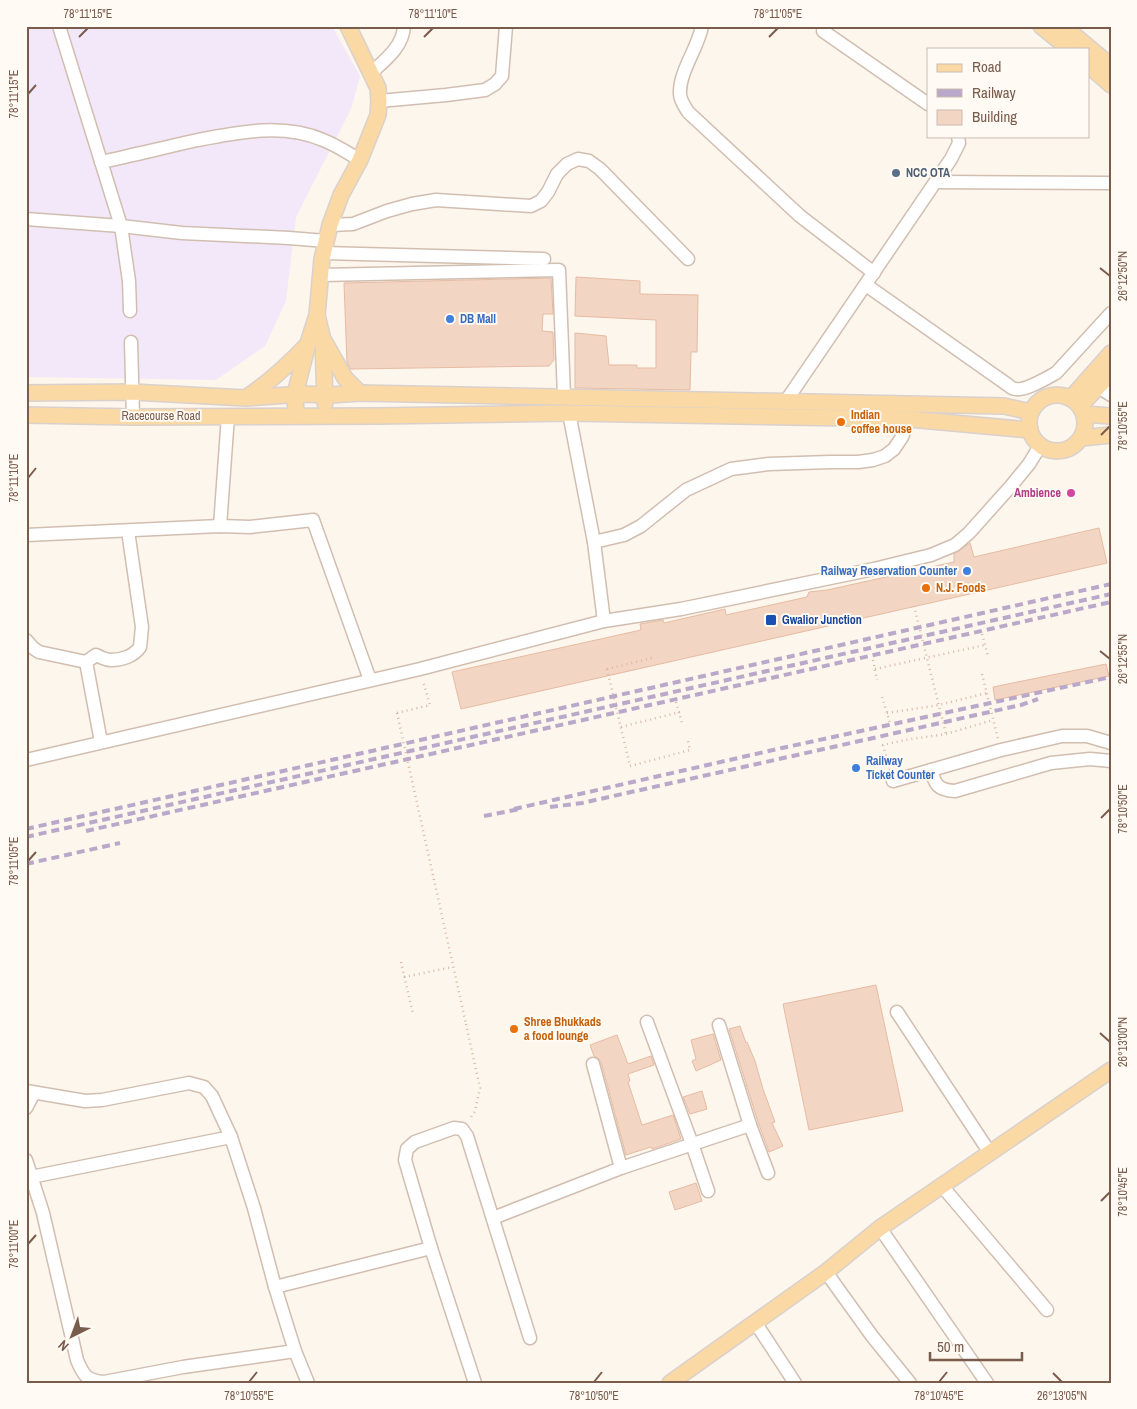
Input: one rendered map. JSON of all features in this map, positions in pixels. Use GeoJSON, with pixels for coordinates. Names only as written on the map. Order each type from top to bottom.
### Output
{"type":"FeatureCollection","features":[{"type":"Feature","properties":{"kind":"main road"},"geometry":{"type":"LineString","coordinates":[[296,416],[295,394],[317,315],[325,247],[330,225],[341,195],[360,160],[378,115],[378,88],[348,26]]}},
{"type":"Feature","properties":{"kind":"main road"},"geometry":{"type":"LineString","coordinates":[[1041,26],[1071,34],[1088,48]]}},
{"type":"Feature","properties":{"kind":"main road"},"geometry":{"type":"LineString","coordinates":[[1090,49],[1111,66]]}},
{"type":"Feature","properties":{"kind":"main road"},"geometry":{"type":"LineString","coordinates":[[1090,67],[1111,85]]}},
{"type":"Feature","properties":{"kind":"main road"},"geometry":{"type":"LineString","coordinates":[[317,315],[323,340],[325,416]]}},
{"type":"Feature","properties":{"kind":"main road"},"geometry":{"type":"LineString","coordinates":[[323,340],[345,378],[360,393]]}},
{"type":"Feature","properties":{"kind":"main road"},"geometry":{"type":"LineString","coordinates":[[246,398],[281,372],[308,344]]}},
{"type":"Feature","properties":{"kind":"main road"},"geometry":{"type":"LineString","coordinates":[[1078,406],[1111,353]]}},
{"type":"Feature","properties":{"kind":"main road"},"geometry":{"type":"LineString","coordinates":[[1078,406],[1111,373]]}},
{"type":"Feature","properties":{"kind":"main road","name":"Racecourse Road"},"geometry":{"type":"LineString","coordinates":[[26,393],[132,392],[246,398],[295,394],[360,393],[564,396],[1004,406],[1031,412]]}},
{"type":"Feature","properties":{"kind":"main road"},"geometry":{"type":"LineString","coordinates":[[1078,406],[1085,425],[1081,438],[1075,445],[1067,450],[1058,452],[1040,446],[1030,430],[1029,421],[1031,412],[1036,404],[1044,398],[1062,395],[1078,406],[1111,416]]}},
{"type":"Feature","properties":{"kind":"main road","name":"Racecourse Road"},"geometry":{"type":"LineString","coordinates":[[26,415],[133,417],[569,413],[910,419],[1030,430]]}},
{"type":"Feature","properties":{"kind":"main road"},"geometry":{"type":"LineString","coordinates":[[1081,438],[1111,435]]}},
{"type":"Feature","properties":{"kind":"main road"},"geometry":{"type":"LineString","coordinates":[[670,1383],[826,1272],[880,1228],[1111,1070]]}},
{"type":"Feature","properties":{"kind":"street"},"geometry":{"type":"LineString","coordinates":[[59,26],[121,226],[129,281],[130,311]]}},
{"type":"Feature","properties":{"kind":"street"},"geometry":{"type":"LineString","coordinates":[[371,73],[393,53],[403,37],[404,26]]}},
{"type":"Feature","properties":{"kind":"street"},"geometry":{"type":"LineString","coordinates":[[379,101],[485,90],[495,84],[502,76],[506,26]]}},
{"type":"Feature","properties":{"kind":"street"},"geometry":{"type":"LineString","coordinates":[[702,26],[682,79],[680,95],[688,112],[800,216],[874,273]]}},
{"type":"Feature","properties":{"kind":"street"},"geometry":{"type":"LineString","coordinates":[[823,30],[927,103]]}},
{"type":"Feature","properties":{"kind":"street"},"geometry":{"type":"LineString","coordinates":[[101,162],[237,133],[269,130],[295,132],[323,140],[360,160]]}},
{"type":"Feature","properties":{"kind":"street"},"geometry":{"type":"LineString","coordinates":[[786,401],[936,182],[959,144],[958,138]]}},
{"type":"Feature","properties":{"kind":"street"},"geometry":{"type":"LineString","coordinates":[[330,225],[353,224],[386,210],[436,200],[532,206],[541,201],[557,174],[567,164],[578,159],[589,161],[600,169],[688,259]]}},
{"type":"Feature","properties":{"kind":"street"},"geometry":{"type":"LineString","coordinates":[[936,182],[1111,183]]}},
{"type":"Feature","properties":{"kind":"street"},"geometry":{"type":"LineString","coordinates":[[26,219],[121,226],[182,233],[290,238],[325,247],[544,259]]}},
{"type":"Feature","properties":{"kind":"street"},"geometry":{"type":"LineString","coordinates":[[321,275],[560,270],[564,396]]}},
{"type":"Feature","properties":{"kind":"street"},"geometry":{"type":"LineString","coordinates":[[866,285],[1008,386],[1016,389],[1056,373],[1111,313]]}},
{"type":"Feature","properties":{"kind":"street"},"geometry":{"type":"LineString","coordinates":[[130,342],[133,417]]}},
{"type":"Feature","properties":{"kind":"street"},"geometry":{"type":"LineString","coordinates":[[1098,387],[1111,395]]}},
{"type":"Feature","properties":{"kind":"street"},"geometry":{"type":"LineString","coordinates":[[569,413],[594,542],[604,621]]}},
{"type":"Feature","properties":{"kind":"street"},"geometry":{"type":"LineString","coordinates":[[220,526],[228,416]]}},
{"type":"Feature","properties":{"kind":"street"},"geometry":{"type":"LineString","coordinates":[[594,542],[624,535],[641,526],[686,490],[731,469],[769,464],[858,462],[885,456],[894,449],[910,419]]}},
{"type":"Feature","properties":{"kind":"street"},"geometry":{"type":"LineString","coordinates":[[26,760],[420,668],[604,621],[681,609],[874,569],[931,555],[955,545],[969,533],[1029,464],[1040,446]]}},
{"type":"Feature","properties":{"kind":"street"},"geometry":{"type":"LineString","coordinates":[[26,535],[220,526],[250,527],[313,520],[370,680]]}},
{"type":"Feature","properties":{"kind":"street"},"geometry":{"type":"LineString","coordinates":[[86,662],[96,655],[110,660],[130,656],[140,647],[142,627],[128,531]]}},
{"type":"Feature","properties":{"kind":"street"},"geometry":{"type":"LineString","coordinates":[[26,640],[39,652],[86,662]]}},
{"type":"Feature","properties":{"kind":"street"},"geometry":{"type":"LineString","coordinates":[[86,662],[101,742]]}},
{"type":"Feature","properties":{"kind":"street"},"geometry":{"type":"LineString","coordinates":[[893,781],[1001,750],[1062,736],[1087,736],[1111,743]]}},
{"type":"Feature","properties":{"kind":"street"},"geometry":{"type":"LineString","coordinates":[[931,770],[933,780],[938,787],[955,791],[1051,763],[1090,759],[1111,762]]}},
{"type":"Feature","properties":{"kind":"street"},"geometry":{"type":"LineString","coordinates":[[897,1012],[990,1153]]}},
{"type":"Feature","properties":{"kind":"street"},"geometry":{"type":"LineString","coordinates":[[647,1022],[708,1191]]}},
{"type":"Feature","properties":{"kind":"street"},"geometry":{"type":"LineString","coordinates":[[719,1025],[750,1125],[768,1173]]}},
{"type":"Feature","properties":{"kind":"street"},"geometry":{"type":"LineString","coordinates":[[593,1064],[621,1168]]}},
{"type":"Feature","properties":{"kind":"street"},"geometry":{"type":"LineString","coordinates":[[26,1108],[30,1092],[85,1101],[102,1100],[189,1084],[204,1087],[212,1096],[231,1137],[254,1208],[295,1352],[308,1383]]}},
{"type":"Feature","properties":{"kind":"street"},"geometry":{"type":"LineString","coordinates":[[493,1218],[621,1168],[750,1125]]}},
{"type":"Feature","properties":{"kind":"street"},"geometry":{"type":"LineString","coordinates":[[475,1383],[431,1248],[405,1160],[407,1149],[415,1142],[454,1128],[462,1129],[467,1136],[530,1338]]}},
{"type":"Feature","properties":{"kind":"street"},"geometry":{"type":"LineString","coordinates":[[29,1178],[231,1137]]}},
{"type":"Feature","properties":{"kind":"street"},"geometry":{"type":"LineString","coordinates":[[26,1160],[29,1178],[43,1213],[77,1360],[86,1377],[94,1382],[104,1382],[183,1367],[295,1352]]}},
{"type":"Feature","properties":{"kind":"street"},"geometry":{"type":"LineString","coordinates":[[942,1186],[1047,1310]]}},
{"type":"Feature","properties":{"kind":"street"},"geometry":{"type":"LineString","coordinates":[[880,1228],[986,1383]]}},
{"type":"Feature","properties":{"kind":"street"},"geometry":{"type":"LineString","coordinates":[[275,1287],[431,1248]]}},
{"type":"Feature","properties":{"kind":"street"},"geometry":{"type":"LineString","coordinates":[[826,1272],[872,1336],[910,1383]]}},
{"type":"Feature","properties":{"kind":"street"},"geometry":{"type":"LineString","coordinates":[[755,1322],[795,1383]]}},
{"type":"Feature","properties":{"kind":"path"},"geometry":{"type":"LineString","coordinates":[[914,606],[946,734]]}},
{"type":"Feature","properties":{"kind":"path"},"geometry":{"type":"LineString","coordinates":[[982,634],[988,656]]}},
{"type":"Feature","properties":{"kind":"path"},"geometry":{"type":"LineString","coordinates":[[875,669],[985,645]]}},
{"type":"Feature","properties":{"kind":"path"},"geometry":{"type":"LineString","coordinates":[[652,658],[607,669],[630,766],[690,750],[688,741]]}},
{"type":"Feature","properties":{"kind":"path"},"geometry":{"type":"LineString","coordinates":[[873,660],[877,680]]}},
{"type":"Feature","properties":{"kind":"path"},"geometry":{"type":"LineString","coordinates":[[420,668],[430,705],[397,713],[480,1088],[476,1110],[462,1129]]}},
{"type":"Feature","properties":{"kind":"path"},"geometry":{"type":"LineString","coordinates":[[982,674],[1001,750]]}},
{"type":"Feature","properties":{"kind":"path"},"geometry":{"type":"LineString","coordinates":[[887,713],[938,705],[987,693]]}},
{"type":"Feature","properties":{"kind":"path"},"geometry":{"type":"LineString","coordinates":[[882,697],[890,723]]}},
{"type":"Feature","properties":{"kind":"path"},"geometry":{"type":"LineString","coordinates":[[676,702],[682,723]]}},
{"type":"Feature","properties":{"kind":"path"},"geometry":{"type":"LineString","coordinates":[[621,727],[680,712]]}},
{"type":"Feature","properties":{"kind":"path"},"geometry":{"type":"LineString","coordinates":[[893,781],[883,745],[946,734],[993,720]]}},
{"type":"Feature","properties":{"kind":"path"},"geometry":{"type":"LineString","coordinates":[[401,962],[413,1014]]}},
{"type":"Feature","properties":{"kind":"path"},"geometry":{"type":"LineString","coordinates":[[404,977],[453,967]]}},
{"type":"Feature","properties":{"kind":"shaded area"},"geometry":{"type":"Polygon","coordinates":[[[26,26],[332,26],[360,76],[351,109],[296,217],[286,301],[265,346],[216,380],[26,377],[26,26]]]}},
{"type":"Feature","properties":{"kind":"building"},"geometry":{"type":"Polygon","coordinates":[[[576,277],[640,281],[640,294],[698,295],[697,352],[691,352],[690,390],[575,388],[575,333],[606,336],[609,365],[637,365],[637,368],[656,368],[656,320],[575,316],[576,277]]]}},
{"type":"Feature","properties":{"kind":"building","name":"DB Mall"},"geometry":{"type":"Polygon","coordinates":[[[551,278],[553,314],[543,314],[542,331],[553,332],[554,360],[549,366],[351,369],[347,363],[344,283],[551,278]]]}},
{"type":"Feature","properties":{"kind":"building"},"geometry":{"type":"Polygon","coordinates":[[[1099,528],[1107,563],[461,709],[452,672],[641,630],[640,624],[663,620],[664,623],[725,609],[726,615],[807,597],[809,592],[827,590],[954,562],[954,554],[970,543],[974,557],[1099,528]]]}},
{"type":"Feature","properties":{"kind":"building"},"geometry":{"type":"Polygon","coordinates":[[[1106,664],[1109,676],[995,700],[993,687],[1106,664]]]}},
{"type":"Feature","properties":{"kind":"building"},"geometry":{"type":"Polygon","coordinates":[[[876,985],[903,1111],[809,1130],[783,1004],[876,985]]]}},
{"type":"Feature","properties":{"kind":"building"},"geometry":{"type":"Polygon","coordinates":[[[740,1026],[755,1061],[775,1122],[772,1123],[783,1146],[769,1152],[729,1029],[740,1026]]]}},
{"type":"Feature","properties":{"kind":"building"},"geometry":{"type":"Polygon","coordinates":[[[713,1034],[721,1060],[696,1071],[692,1061],[696,1059],[691,1040],[713,1034]]]}},
{"type":"Feature","properties":{"kind":"building"},"geometry":{"type":"Polygon","coordinates":[[[617,1035],[628,1064],[651,1056],[654,1065],[628,1074],[630,1081],[628,1082],[642,1125],[673,1115],[681,1139],[652,1149],[651,1147],[626,1155],[601,1062],[594,1056],[590,1045],[617,1035]]]}},
{"type":"Feature","properties":{"kind":"building"},"geometry":{"type":"Polygon","coordinates":[[[702,1091],[707,1109],[690,1114],[683,1097],[702,1091]]]}},
{"type":"Feature","properties":{"kind":"building"},"geometry":{"type":"Polygon","coordinates":[[[696,1183],[702,1201],[675,1210],[669,1192],[696,1183]]]}},
{"type":"Feature","properties":{"kind":"railway"},"geometry":{"type":"LineString","coordinates":[[26,829],[1111,584]]}},
{"type":"Feature","properties":{"kind":"railway"},"geometry":{"type":"LineString","coordinates":[[26,837],[1111,594]]}},
{"type":"Feature","properties":{"kind":"railway"},"geometry":{"type":"LineString","coordinates":[[86,831],[1111,602]]}},
{"type":"Feature","properties":{"kind":"railway"},"geometry":{"type":"LineString","coordinates":[[514,809],[782,748],[1111,677]]}},
{"type":"Feature","properties":{"kind":"railway"},"geometry":{"type":"LineString","coordinates":[[550,807],[582,803],[1021,705],[1038,699]]}},
{"type":"Feature","properties":{"kind":"railway"},"geometry":{"type":"LineString","coordinates":[[484,816],[520,809]]}},
{"type":"Feature","properties":{"kind":"railway"},"geometry":{"type":"LineString","coordinates":[[26,864],[120,843]]}},
{"type":"Feature","properties":{"kind":"place","name":"NCC OTA"},"geometry":{"type":"Point","coordinates":[896,173]}},
{"type":"Feature","properties":{"kind":"place","name":"DB Mall"},"geometry":{"type":"Point","coordinates":[450,319]}},
{"type":"Feature","properties":{"kind":"place","name":"Indian coffee house"},"geometry":{"type":"Point","coordinates":[841,422]}},
{"type":"Feature","properties":{"kind":"place","name":"Ambience"},"geometry":{"type":"Point","coordinates":[1071,493]}},
{"type":"Feature","properties":{"kind":"place","name":"Railway Reservation Counter"},"geometry":{"type":"Point","coordinates":[967,571]}},
{"type":"Feature","properties":{"kind":"place","name":"N.J. Foods"},"geometry":{"type":"Point","coordinates":[926,588]}},
{"type":"Feature","properties":{"kind":"place","name":"Gwalior Junction"},"geometry":{"type":"Point","coordinates":[771,620]}},
{"type":"Feature","properties":{"kind":"place","name":"Railway Ticket Counter"},"geometry":{"type":"Point","coordinates":[856,768]}},
{"type":"Feature","properties":{"kind":"place","name":"Shree Bhukkads a food lounge"},"geometry":{"type":"Point","coordinates":[514,1029]}}]}
